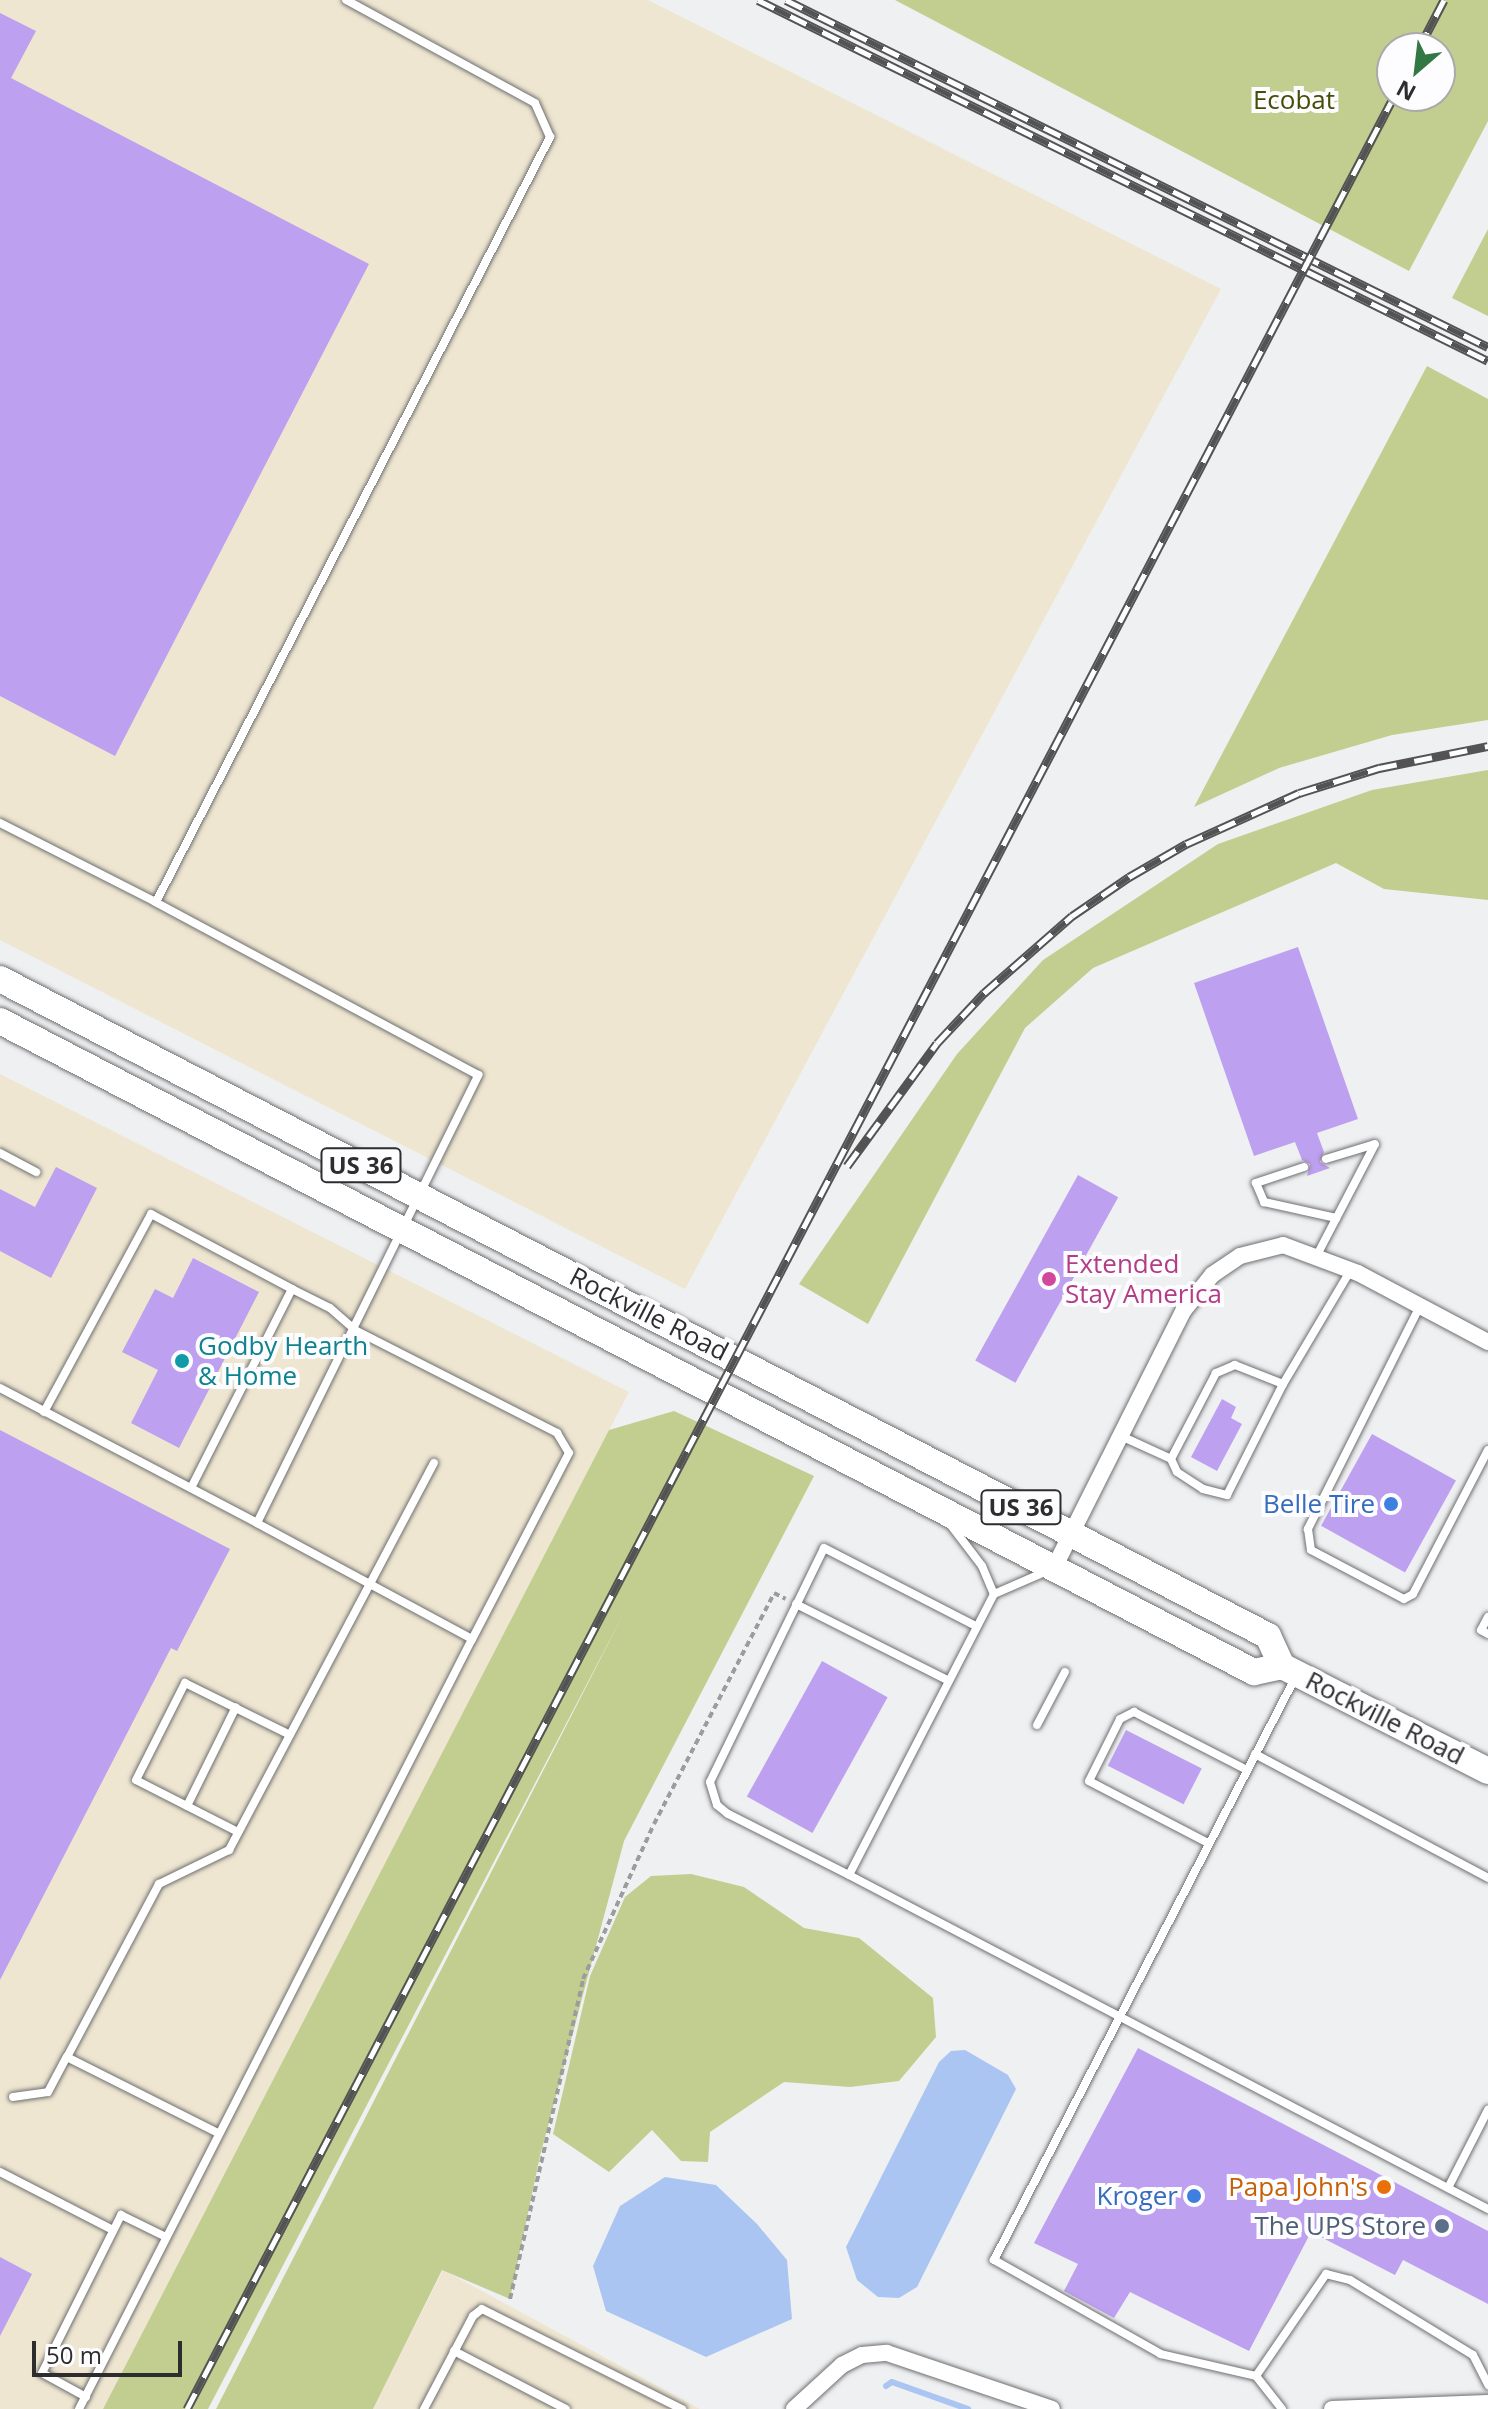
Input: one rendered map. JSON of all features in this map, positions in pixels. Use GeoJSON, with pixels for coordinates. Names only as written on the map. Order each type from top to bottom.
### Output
{"type":"FeatureCollection","features":[{"type":"Feature","properties":{"kind":"main road","name":"Rockville Road"},"geometry":{"type":"LineString","coordinates":[[0,979],[1268,1636],[1290,1670],[1488,1771]]}},
{"type":"Feature","properties":{"kind":"main road","name":"Rockville Road"},"geometry":{"type":"LineString","coordinates":[[0,1021],[1254,1672],[1290,1670]]}},
{"type":"Feature","properties":{"kind":"street"},"geometry":{"type":"LineString","coordinates":[[1054,1568],[1184,1310],[1212,1275],[1240,1256],[1283,1245],[1351,1270],[1488,1342]]}},
{"type":"Feature","properties":{"kind":"street"},"geometry":{"type":"LineString","coordinates":[[794,2409],[842,2365],[862,2355],[887,2353],[1052,2409]]}},
{"type":"Feature","properties":{"kind":"street"},"geometry":{"type":"LineString","coordinates":[[1332,2409],[1488,2403]]}},
{"type":"Feature","properties":{"kind":"lane"},"geometry":{"type":"LineString","coordinates":[[156,902],[550,137],[535,103],[346,0]]}},
{"type":"Feature","properties":{"kind":"lane"},"geometry":{"type":"LineString","coordinates":[[0,823],[156,902],[478,1075],[405,1231],[257,1523]]}},
{"type":"Feature","properties":{"kind":"lane"},"geometry":{"type":"LineString","coordinates":[[1316,1257],[1375,1144],[1326,1159]]}},
{"type":"Feature","properties":{"kind":"lane"},"geometry":{"type":"LineString","coordinates":[[0,1153],[36,1172]]}},
{"type":"Feature","properties":{"kind":"lane"},"geometry":{"type":"LineString","coordinates":[[1304,1167],[1256,1183],[1264,1202],[1336,1218]]}},
{"type":"Feature","properties":{"kind":"lane"},"geometry":{"type":"LineString","coordinates":[[44,1412],[151,1214],[330,1308],[355,1330],[557,1433],[569,1453],[79,2409]]}},
{"type":"Feature","properties":{"kind":"lane"},"geometry":{"type":"LineString","coordinates":[[1121,1436],[1171,1459],[1177,1472],[1203,1489],[1227,1495],[1283,1384],[1351,1270]]}},
{"type":"Feature","properties":{"kind":"lane"},"geometry":{"type":"LineString","coordinates":[[191,1488],[292,1289]]}},
{"type":"Feature","properties":{"kind":"lane"},"geometry":{"type":"LineString","coordinates":[[1420,1306],[1308,1529],[1311,1550],[1404,1599],[1413,1594],[1488,1450]]}},
{"type":"Feature","properties":{"kind":"lane"},"geometry":{"type":"LineString","coordinates":[[1171,1459],[1216,1373],[1235,1365],[1283,1384]]}},
{"type":"Feature","properties":{"kind":"lane"},"geometry":{"type":"LineString","coordinates":[[0,1388],[472,1639]]}},
{"type":"Feature","properties":{"kind":"lane"},"geometry":{"type":"LineString","coordinates":[[13,2097],[48,2092],[159,1884],[229,1850],[434,1463]]}},
{"type":"Feature","properties":{"kind":"lane"},"geometry":{"type":"LineString","coordinates":[[935,1506],[982,1566],[994,1594]]}},
{"type":"Feature","properties":{"kind":"lane"},"geometry":{"type":"LineString","coordinates":[[976,1626],[824,1548],[713,1769],[712,1794],[728,1814],[1488,2209]]}},
{"type":"Feature","properties":{"kind":"lane"},"geometry":{"type":"LineString","coordinates":[[849,1875],[994,1594],[1054,1568]]}},
{"type":"Feature","properties":{"kind":"lane"},"geometry":{"type":"LineString","coordinates":[[796,1604],[947,1680]]}},
{"type":"Feature","properties":{"kind":"lane"},"geometry":{"type":"LineString","coordinates":[[1488,1617],[1481,1630],[1488,1634]]}},
{"type":"Feature","properties":{"kind":"lane"},"geometry":{"type":"LineString","coordinates":[[1282,2409],[1256,2376],[1161,2354],[994,2260],[1247,1770],[1290,1670]]}},
{"type":"Feature","properties":{"kind":"lane"},"geometry":{"type":"LineString","coordinates":[[1037,1725],[1065,1672]]}},
{"type":"Feature","properties":{"kind":"lane"},"geometry":{"type":"LineString","coordinates":[[238,1832],[136,1780],[185,1683],[290,1735]]}},
{"type":"Feature","properties":{"kind":"lane"},"geometry":{"type":"LineString","coordinates":[[187,1806],[236,1707]]}},
{"type":"Feature","properties":{"kind":"lane"},"geometry":{"type":"LineString","coordinates":[[1208,1843],[1089,1781],[1120,1719],[1134,1712],[1247,1770]]}},
{"type":"Feature","properties":{"kind":"lane"},"geometry":{"type":"LineString","coordinates":[[1255,1754],[1488,1878]]}},
{"type":"Feature","properties":{"kind":"lane"},"geometry":{"type":"LineString","coordinates":[[67,2057],[218,2133]]}},
{"type":"Feature","properties":{"kind":"lane"},"geometry":{"type":"LineString","coordinates":[[1448,2188],[1488,2110]]}},
{"type":"Feature","properties":{"kind":"lane"},"geometry":{"type":"LineString","coordinates":[[0,2172],[113,2230]]}},
{"type":"Feature","properties":{"kind":"lane"},"geometry":{"type":"LineString","coordinates":[[86,2397],[42,2373],[113,2230],[121,2215],[166,2237]]}},
{"type":"Feature","properties":{"kind":"lane"},"geometry":{"type":"LineString","coordinates":[[1256,2376],[1326,2274],[1350,2280],[1473,2355],[1488,2385]]}},
{"type":"Feature","properties":{"kind":"lane"},"geometry":{"type":"LineString","coordinates":[[424,2409],[454,2351],[482,2309],[682,2409]]}},
{"type":"Feature","properties":{"kind":"lane"},"geometry":{"type":"LineString","coordinates":[[454,2351],[566,2409]]}},
{"type":"Feature","properties":{"kind":"path"},"geometry":{"type":"LineString","coordinates":[[510,2299],[583,1979],[654,1824],[774,1593],[796,1604]]}},
{"type":"Feature","properties":{"kind":"shaded area"},"geometry":{"type":"Polygon","coordinates":[[[0,0],[648,0],[1221,289],[685,1289],[0,940],[0,0]]]}},
{"type":"Feature","properties":{"kind":"shaded area"},"geometry":{"type":"Polygon","coordinates":[[[0,1074],[629,1392],[103,2409],[0,2409],[0,1074]]]}},
{"type":"Feature","properties":{"kind":"shaded area"},"geometry":{"type":"Polygon","coordinates":[[[443,2270],[700,2409],[373,2409],[443,2270]]]}},
{"type":"Feature","properties":{"kind":"green space","name":"Ecobat"},"geometry":{"type":"Polygon","coordinates":[[[895,0],[1488,0],[1488,121],[1409,271],[895,0]]]}},
{"type":"Feature","properties":{"kind":"green space"},"geometry":{"type":"Polygon","coordinates":[[[1488,229],[1488,316],[1452,298],[1488,229]]]}},
{"type":"Feature","properties":{"kind":"green space"},"geometry":{"type":"Polygon","coordinates":[[[1427,366],[1488,399],[1488,720],[1392,735],[1279,768],[1194,807],[1427,366]]]}},
{"type":"Feature","properties":{"kind":"green space"},"geometry":{"type":"Polygon","coordinates":[[[1488,770],[1488,900],[1384,889],[1336,863],[1093,968],[1025,1028],[868,1324],[799,1284],[957,1054],[1043,960],[1218,844],[1372,790],[1488,770]]]}},
{"type":"Feature","properties":{"kind":"green space"},"geometry":{"type":"Polygon","coordinates":[[[674,1411],[814,1476],[624,1841],[540,2156],[510,2299],[442,2270],[373,2409],[216,2409],[625,1611],[208,2409],[103,2409],[609,1430],[674,1411]]]}},
{"type":"Feature","properties":{"kind":"green space"},"geometry":{"type":"Polygon","coordinates":[[[691,1874],[744,1887],[804,1928],[859,1938],[933,1998],[936,2037],[899,2081],[850,2087],[784,2082],[710,2132],[708,2162],[681,2161],[652,2130],[609,2172],[553,2134],[590,1976],[625,1897],[651,1876],[691,1874]]]}},
{"type":"Feature","properties":{"kind":"water"},"geometry":{"type":"Polygon","coordinates":[[[965,2050],[1008,2075],[1016,2089],[917,2287],[899,2298],[878,2297],[857,2280],[846,2247],[939,2062],[951,2051],[965,2050]]]}},
{"type":"Feature","properties":{"kind":"water"},"geometry":{"type":"Polygon","coordinates":[[[665,2177],[716,2185],[757,2224],[787,2260],[792,2319],[706,2357],[606,2311],[593,2266],[620,2206],[665,2177]]]}},
{"type":"Feature","properties":{"kind":"building"},"geometry":{"type":"Polygon","coordinates":[[[0,13],[36,31],[11,78],[369,264],[115,756],[0,696],[0,13]]]}},
{"type":"Feature","properties":{"kind":"building"},"geometry":{"type":"Polygon","coordinates":[[[1298,947],[1358,1119],[1317,1133],[1324,1152],[1320,1162],[1330,1168],[1307,1176],[1310,1164],[1302,1160],[1295,1142],[1254,1156],[1194,983],[1298,947]]]}},
{"type":"Feature","properties":{"kind":"building"},"geometry":{"type":"Polygon","coordinates":[[[56,1167],[97,1188],[51,1278],[0,1251],[0,1189],[35,1207],[56,1167]]]}},
{"type":"Feature","properties":{"kind":"building","name":"Extended Stay America"},"geometry":{"type":"Polygon","coordinates":[[[1078,1175],[1118,1197],[1015,1383],[975,1360],[1078,1175]]]}},
{"type":"Feature","properties":{"kind":"building","name":"Godby Hearth & Home"},"geometry":{"type":"Polygon","coordinates":[[[193,1258],[259,1292],[179,1448],[131,1423],[158,1370],[122,1352],[155,1289],[173,1298],[193,1258]]]}},
{"type":"Feature","properties":{"kind":"building"},"geometry":{"type":"Polygon","coordinates":[[[1222,1399],[1236,1407],[1231,1418],[1242,1424],[1217,1471],[1191,1457],[1222,1399]]]}},
{"type":"Feature","properties":{"kind":"building"},"geometry":{"type":"Polygon","coordinates":[[[0,1430],[230,1549],[177,1651],[171,1648],[0,1980],[0,1430]]]}},
{"type":"Feature","properties":{"kind":"building","name":"Belle Tire"},"geometry":{"type":"Polygon","coordinates":[[[1372,1434],[1456,1481],[1405,1572],[1321,1526],[1372,1434]]]}},
{"type":"Feature","properties":{"kind":"building"},"geometry":{"type":"Polygon","coordinates":[[[822,1661],[888,1697],[812,1833],[747,1797],[822,1661]]]}},
{"type":"Feature","properties":{"kind":"building"},"geometry":{"type":"Polygon","coordinates":[[[1126,1730],[1202,1769],[1184,1804],[1108,1766],[1126,1730]]]}},
{"type":"Feature","properties":{"kind":"building","name":"Kroger"},"geometry":{"type":"Polygon","coordinates":[[[1138,2048],[1488,2231],[1488,2304],[1403,2260],[1395,2275],[1311,2232],[1249,2351],[1130,2292],[1114,2318],[1064,2291],[1078,2264],[1034,2243],[1138,2048]]]}},
{"type":"Feature","properties":{"kind":"building"},"geometry":{"type":"Polygon","coordinates":[[[0,2257],[32,2274],[0,2336],[0,2257]]]}},
{"type":"Feature","properties":{"kind":"waterway"},"geometry":{"type":"LineString","coordinates":[[886,2386],[892,2382],[968,2409]]}},
{"type":"Feature","properties":{"kind":"railway"},"geometry":{"type":"LineString","coordinates":[[758,0],[1488,361]]}},
{"type":"Feature","properties":{"kind":"railway"},"geometry":{"type":"LineString","coordinates":[[786,0],[1488,347]]}},
{"type":"Feature","properties":{"kind":"railway"},"geometry":{"type":"LineString","coordinates":[[1427,32],[1444,0]]}},
{"type":"Feature","properties":{"kind":"railway"},"geometry":{"type":"LineString","coordinates":[[187,2409],[1386,112]]}},
{"type":"Feature","properties":{"kind":"railway"},"geometry":{"type":"LineString","coordinates":[[847,1166],[937,1043],[984,993],[1072,916],[1129,877],[1186,844],[1299,793],[1379,768],[1488,746]]}},
{"type":"Feature","properties":{"kind":"place","name":"Extended Stay America"},"geometry":{"type":"Point","coordinates":[1049,1279]}},
{"type":"Feature","properties":{"kind":"place","name":"Godby Hearth & Home"},"geometry":{"type":"Point","coordinates":[182,1361]}},
{"type":"Feature","properties":{"kind":"place","name":"Belle Tire"},"geometry":{"type":"Point","coordinates":[1391,1504]}},
{"type":"Feature","properties":{"kind":"place","name":"Papa John's"},"geometry":{"type":"Point","coordinates":[1384,2187]}},
{"type":"Feature","properties":{"kind":"place","name":"Kroger"},"geometry":{"type":"Point","coordinates":[1194,2196]}},
{"type":"Feature","properties":{"kind":"place","name":"The UPS Store"},"geometry":{"type":"Point","coordinates":[1442,2226]}}]}
